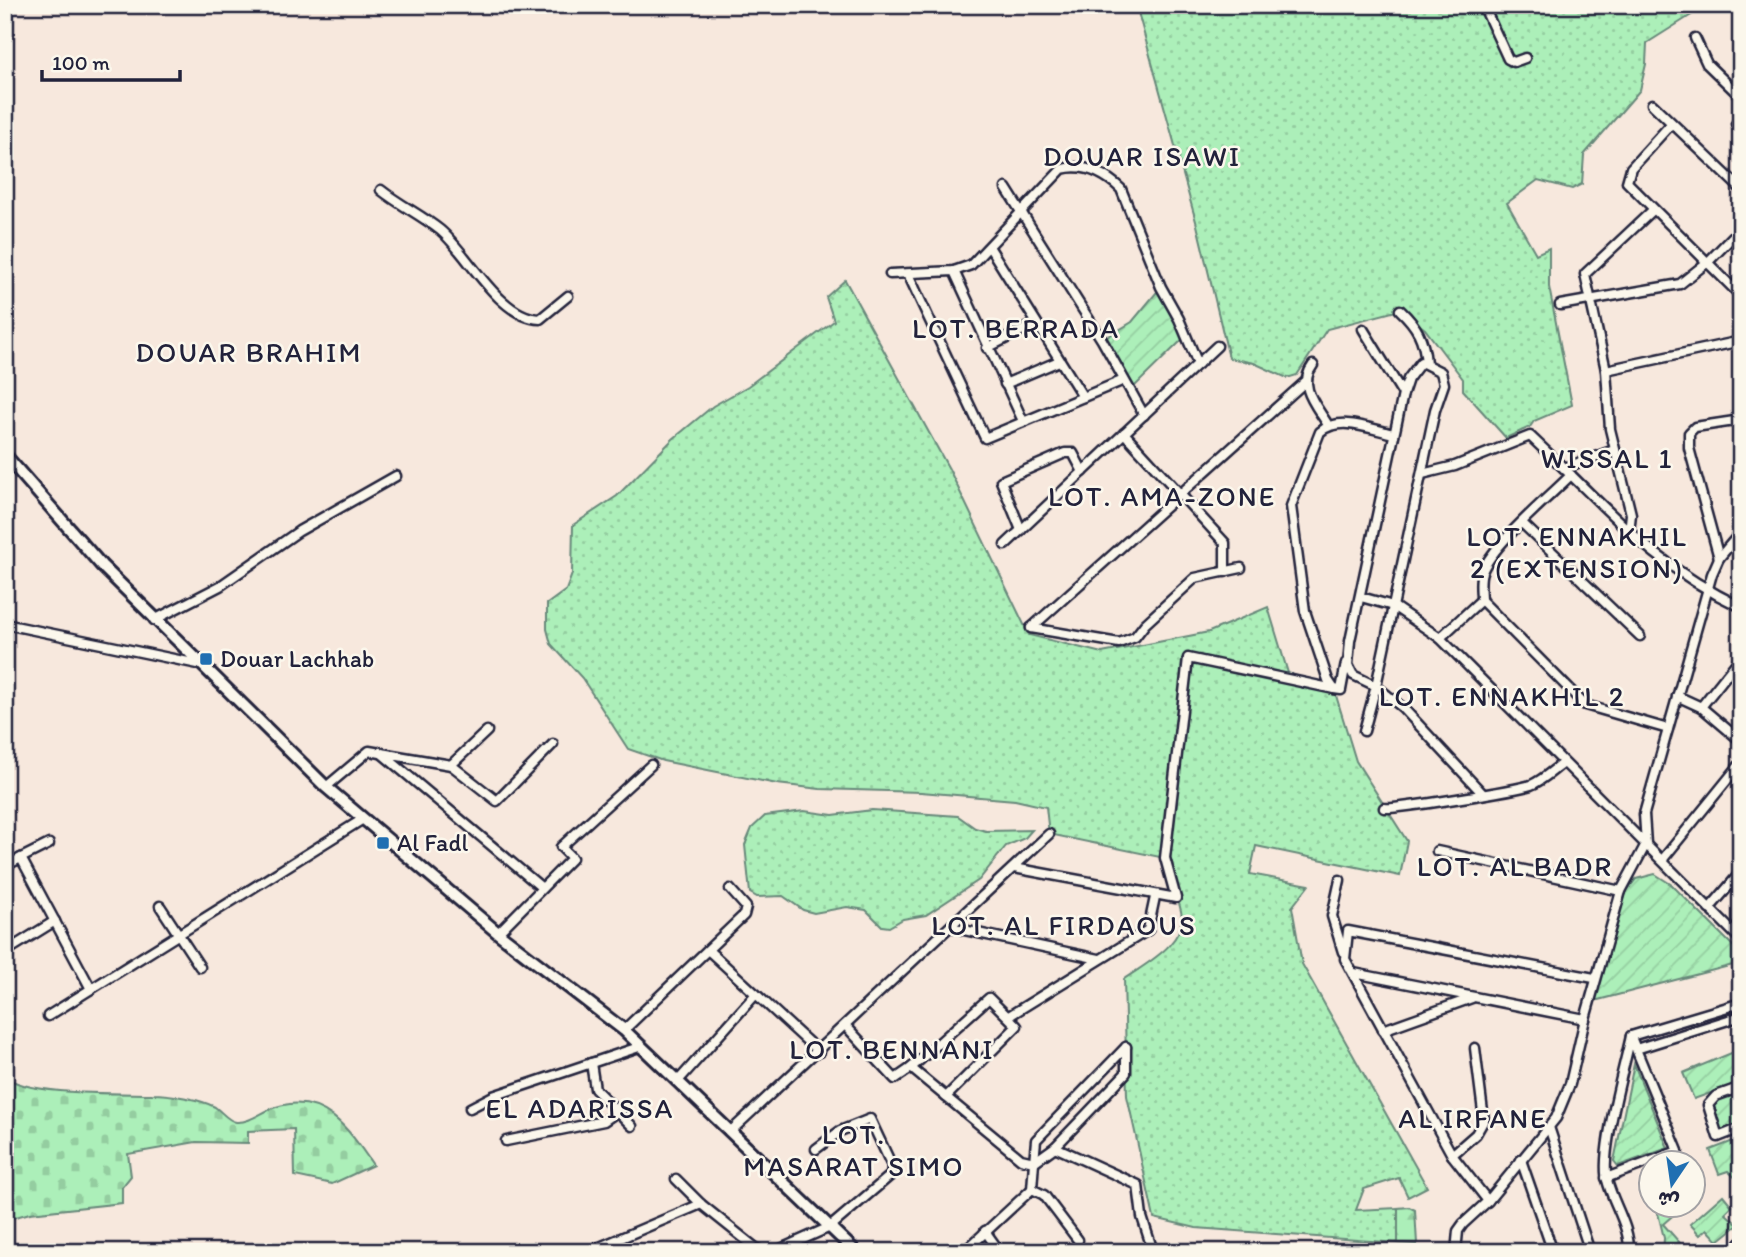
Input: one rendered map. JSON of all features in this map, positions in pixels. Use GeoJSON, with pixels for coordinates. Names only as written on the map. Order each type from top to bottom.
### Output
{"type":"FeatureCollection","features":[{"type":"Feature","properties":{"kind":"street"},"geometry":{"type":"LineString","coordinates":[[1483,5],[1508,59],[1518,62],[1525,58]]}},
{"type":"Feature","properties":{"kind":"street"},"geometry":{"type":"LineString","coordinates":[[1695,38],[1707,64],[1741,97]]}},
{"type":"Feature","properties":{"kind":"street"},"geometry":{"type":"LineString","coordinates":[[1652,104],[1741,189]]}},
{"type":"Feature","properties":{"kind":"street"},"geometry":{"type":"LineString","coordinates":[[1671,124],[1626,178],[1632,189],[1709,261],[1741,296]]}},
{"type":"Feature","properties":{"kind":"street"},"geometry":{"type":"LineString","coordinates":[[890,274],[954,271],[971,265],[1062,169],[1075,166],[1110,178],[1121,189],[1161,287],[1179,319],[1198,365]]}},
{"type":"Feature","properties":{"kind":"street"},"geometry":{"type":"LineString","coordinates":[[1006,188],[1144,415]]}},
{"type":"Feature","properties":{"kind":"street"},"geometry":{"type":"LineString","coordinates":[[382,190],[439,230],[484,283],[503,301],[526,315],[540,319],[568,296]]}},
{"type":"Feature","properties":{"kind":"street"},"geometry":{"type":"LineString","coordinates":[[1629,532],[1631,514],[1609,429],[1606,370],[1585,274],[1653,210]]}},
{"type":"Feature","properties":{"kind":"street"},"geometry":{"type":"LineString","coordinates":[[1560,305],[1591,302],[1680,284],[1709,261],[1741,228]]}},
{"type":"Feature","properties":{"kind":"street"},"geometry":{"type":"LineString","coordinates":[[990,248],[1083,397]]}},
{"type":"Feature","properties":{"kind":"street"},"geometry":{"type":"LineString","coordinates":[[954,271],[987,348],[1023,421]]}},
{"type":"Feature","properties":{"kind":"street"},"geometry":{"type":"LineString","coordinates":[[908,274],[985,438],[1124,380]]}},
{"type":"Feature","properties":{"kind":"street"},"geometry":{"type":"LineString","coordinates":[[1400,310],[1415,324],[1425,344],[1426,363]]}},
{"type":"Feature","properties":{"kind":"street"},"geometry":{"type":"LineString","coordinates":[[987,348],[1035,324]]}},
{"type":"Feature","properties":{"kind":"street"},"geometry":{"type":"LineString","coordinates":[[1363,329],[1403,394]]}},
{"type":"Feature","properties":{"kind":"street"},"geometry":{"type":"LineString","coordinates":[[1606,370],[1741,341]]}},
{"type":"Feature","properties":{"kind":"street"},"geometry":{"type":"LineString","coordinates":[[1005,545],[1217,346]]}},
{"type":"Feature","properties":{"kind":"street"},"geometry":{"type":"LineString","coordinates":[[1005,384],[1059,361]]}},
{"type":"Feature","properties":{"kind":"street"},"geometry":{"type":"LineString","coordinates":[[1337,690],[1361,597],[1403,394],[1416,365],[1426,363],[1441,372],[1444,384],[1364,731]]}},
{"type":"Feature","properties":{"kind":"street"},"geometry":{"type":"LineString","coordinates":[[1241,568],[1195,578],[1145,624],[1135,638],[1119,643],[1031,628],[1305,382],[1312,365]]}},
{"type":"Feature","properties":{"kind":"street"},"geometry":{"type":"LineString","coordinates":[[1305,382],[1328,425]]}},
{"type":"Feature","properties":{"kind":"street"},"geometry":{"type":"LineString","coordinates":[[1719,558],[1689,448],[1689,432],[1695,427],[1741,420]]}},
{"type":"Feature","properties":{"kind":"street"},"geometry":{"type":"LineString","coordinates":[[1337,690],[1328,680],[1305,611],[1291,506],[1320,432],[1328,425],[1339,422],[1394,433]]}},
{"type":"Feature","properties":{"kind":"street"},"geometry":{"type":"LineString","coordinates":[[1124,433],[1225,543],[1225,572]]}},
{"type":"Feature","properties":{"kind":"street"},"geometry":{"type":"LineString","coordinates":[[1422,474],[1455,466],[1530,436],[1658,559],[1707,592],[1741,607]]}},
{"type":"Feature","properties":{"kind":"street"},"geometry":{"type":"LineString","coordinates":[[1564,467],[1614,450]]}},
{"type":"Feature","properties":{"kind":"street"},"geometry":{"type":"LineString","coordinates":[[1021,530],[1001,481],[1065,453],[1073,453],[1083,472]]}},
{"type":"Feature","properties":{"kind":"street"},"geometry":{"type":"LineString","coordinates":[[5,455],[102,566],[154,620],[326,787],[498,933],[624,1030],[856,1252]]}},
{"type":"Feature","properties":{"kind":"street"},"geometry":{"type":"LineString","coordinates":[[1440,638],[1481,600],[1483,571],[1522,523],[1571,475]]}},
{"type":"Feature","properties":{"kind":"street"},"geometry":{"type":"LineString","coordinates":[[154,620],[220,586],[308,525],[396,476]]}},
{"type":"Feature","properties":{"kind":"street"},"geometry":{"type":"LineString","coordinates":[[1522,523],[1640,636]]}},
{"type":"Feature","properties":{"kind":"street"},"geometry":{"type":"LineString","coordinates":[[1456,1252],[1458,1231],[1463,1223],[1488,1201],[1549,1127],[1564,1103],[1594,978],[1622,891],[1646,844],[1644,814],[1707,592],[1719,558],[1741,532]]}},
{"type":"Feature","properties":{"kind":"street"},"geometry":{"type":"LineString","coordinates":[[1361,597],[1393,606],[1440,638],[1741,940]]}},
{"type":"Feature","properties":{"kind":"street"},"geometry":{"type":"LineString","coordinates":[[1481,600],[1585,705],[1668,729]]}},
{"type":"Feature","properties":{"kind":"street"},"geometry":{"type":"LineString","coordinates":[[5,624],[198,664]]}},
{"type":"Feature","properties":{"kind":"street"},"geometry":{"type":"LineString","coordinates":[[1348,653],[1349,670],[1376,686],[1403,708],[1483,794]]}},
{"type":"Feature","properties":{"kind":"street"},"geometry":{"type":"LineString","coordinates":[[1700,706],[1741,657]]}},
{"type":"Feature","properties":{"kind":"street"},"geometry":{"type":"LineString","coordinates":[[1014,868],[1155,897],[1176,898],[1165,858],[1188,658],[1337,690]]}},
{"type":"Feature","properties":{"kind":"street"},"geometry":{"type":"LineString","coordinates":[[1677,696],[1700,706],[1741,741]]}},
{"type":"Feature","properties":{"kind":"street"},"geometry":{"type":"LineString","coordinates":[[452,765],[487,731]]}},
{"type":"Feature","properties":{"kind":"street"},"geometry":{"type":"LineString","coordinates":[[326,787],[369,751],[452,765],[497,801],[553,744]]}},
{"type":"Feature","properties":{"kind":"street"},"geometry":{"type":"LineString","coordinates":[[380,752],[542,888]]}},
{"type":"Feature","properties":{"kind":"street"},"geometry":{"type":"LineString","coordinates":[[1384,808],[1391,810],[1534,784],[1563,763]]}},
{"type":"Feature","properties":{"kind":"street"},"geometry":{"type":"LineString","coordinates":[[1663,859],[1741,764]]}},
{"type":"Feature","properties":{"kind":"street"},"geometry":{"type":"LineString","coordinates":[[498,933],[572,859],[561,847],[651,765]]}},
{"type":"Feature","properties":{"kind":"street"},"geometry":{"type":"LineString","coordinates":[[48,1016],[363,819]]}},
{"type":"Feature","properties":{"kind":"street"},"geometry":{"type":"LineString","coordinates":[[731,1131],[819,1052],[1049,834]]}},
{"type":"Feature","properties":{"kind":"street"},"geometry":{"type":"LineString","coordinates":[[5,866],[49,844]]}},
{"type":"Feature","properties":{"kind":"street"},"geometry":{"type":"LineString","coordinates":[[1437,851],[1622,891]]}},
{"type":"Feature","properties":{"kind":"street"},"geometry":{"type":"LineString","coordinates":[[21,858],[91,989]]}},
{"type":"Feature","properties":{"kind":"street"},"geometry":{"type":"LineString","coordinates":[[1709,909],[1741,872]]}},
{"type":"Feature","properties":{"kind":"street"},"geometry":{"type":"LineString","coordinates":[[1340,880],[1332,916],[1344,955],[1452,1154],[1488,1201]]}},
{"type":"Feature","properties":{"kind":"street"},"geometry":{"type":"LineString","coordinates":[[624,1030],[744,915],[746,907],[730,889]]}},
{"type":"Feature","properties":{"kind":"street"},"geometry":{"type":"LineString","coordinates":[[1009,1016],[1148,930],[1155,897]]}},
{"type":"Feature","properties":{"kind":"street"},"geometry":{"type":"LineString","coordinates":[[160,906],[200,967]]}},
{"type":"Feature","properties":{"kind":"street"},"geometry":{"type":"LineString","coordinates":[[5,951],[55,921]]}},
{"type":"Feature","properties":{"kind":"street"},"geometry":{"type":"LineString","coordinates":[[950,927],[1100,960]]}},
{"type":"Feature","properties":{"kind":"street"},"geometry":{"type":"LineString","coordinates":[[1344,955],[1350,929],[1594,978]]}},
{"type":"Feature","properties":{"kind":"street"},"geometry":{"type":"LineString","coordinates":[[708,950],[819,1052]]}},
{"type":"Feature","properties":{"kind":"street"},"geometry":{"type":"LineString","coordinates":[[1354,973],[1585,1019]]}},
{"type":"Feature","properties":{"kind":"street"},"geometry":{"type":"LineString","coordinates":[[678,1081],[756,994]]}},
{"type":"Feature","properties":{"kind":"street"},"geometry":{"type":"LineString","coordinates":[[1383,1030],[1474,997]]}},
{"type":"Feature","properties":{"kind":"street"},"geometry":{"type":"LineString","coordinates":[[845,1025],[895,1079],[911,1068],[989,998],[1017,1026],[946,1097]]}},
{"type":"Feature","properties":{"kind":"street"},"geometry":{"type":"LineString","coordinates":[[1631,1036],[1740,1004]]}},
{"type":"Feature","properties":{"kind":"street"},"geometry":{"type":"LineString","coordinates":[[1636,1049],[1741,1016]]}},
{"type":"Feature","properties":{"kind":"street"},"geometry":{"type":"LineString","coordinates":[[1606,1178],[1678,1151],[1631,1036]]}},
{"type":"Feature","properties":{"kind":"street"},"geometry":{"type":"LineString","coordinates":[[1629,1252],[1627,1234],[1606,1178],[1610,1140],[1631,1036]]}},
{"type":"Feature","properties":{"kind":"street"},"geometry":{"type":"LineString","coordinates":[[470,1108],[493,1096],[642,1046]]}},
{"type":"Feature","properties":{"kind":"street"},"geometry":{"type":"LineString","coordinates":[[911,1068],[1021,1159],[1034,1162],[1055,1147],[1126,1073],[1126,1047],[1036,1140],[1034,1162],[1032,1189],[964,1252]]}},
{"type":"Feature","properties":{"kind":"street"},"geometry":{"type":"LineString","coordinates":[[1452,1154],[1476,1134],[1485,1120],[1475,1048]]}},
{"type":"Feature","properties":{"kind":"street"},"geometry":{"type":"LineString","coordinates":[[590,1063],[595,1088],[632,1126]]}},
{"type":"Feature","properties":{"kind":"street"},"geometry":{"type":"LineString","coordinates":[[1741,1087],[1716,1096],[1708,1105],[1718,1137],[1741,1128]]}},
{"type":"Feature","properties":{"kind":"street"},"geometry":{"type":"LineString","coordinates":[[506,1141],[604,1121],[617,1112]]}},
{"type":"Feature","properties":{"kind":"street"},"geometry":{"type":"LineString","coordinates":[[774,1252],[830,1227],[891,1175],[892,1166],[870,1119],[840,1131],[816,1149]]}},
{"type":"Feature","properties":{"kind":"street"},"geometry":{"type":"LineString","coordinates":[[1549,1127],[1590,1252]]}},
{"type":"Feature","properties":{"kind":"street"},"geometry":{"type":"LineString","coordinates":[[1055,1147],[1138,1185],[1142,1217],[1151,1245],[1145,1252]]}},
{"type":"Feature","properties":{"kind":"street"},"geometry":{"type":"LineString","coordinates":[[1521,1160],[1553,1252]]}},
{"type":"Feature","properties":{"kind":"street"},"geometry":{"type":"LineString","coordinates":[[676,1179],[701,1204],[761,1252]]}},
{"type":"Feature","properties":{"kind":"street"},"geometry":{"type":"LineString","coordinates":[[1032,1189],[1044,1195],[1078,1240]]}},
{"type":"Feature","properties":{"kind":"street"},"geometry":{"type":"LineString","coordinates":[[587,1252],[701,1204]]}},
{"type":"Feature","properties":{"kind":"street"},"geometry":{"type":"LineString","coordinates":[[985,1231],[1000,1252]]}},
{"type":"Feature","properties":{"kind":"street"},"geometry":{"type":"LineString","coordinates":[[799,1242],[803,1252]]}},
{"type":"Feature","properties":{"kind":"street"},"geometry":{"type":"LineString","coordinates":[[1731,1252],[1741,1242]]}},
{"type":"Feature","properties":{"kind":"green space"},"geometry":{"type":"Polygon","coordinates":[[[1136,5],[1699,5],[1701,9],[1647,43],[1646,64],[1640,90],[1584,155],[1582,184],[1572,189],[1538,180],[1507,203],[1536,254],[1549,248],[1549,287],[1572,405],[1534,421],[1530,427],[1506,438],[1463,390],[1463,379],[1425,329],[1400,310],[1327,329],[1297,375],[1287,378],[1254,363],[1229,358],[1197,225],[1136,5]]]}},
{"type":"Feature","properties":{"kind":"green space"},"geometry":{"type":"Polygon","coordinates":[[[845,280],[949,469],[1029,635],[1102,653],[1209,632],[1268,607],[1288,673],[1334,689],[1356,761],[1407,841],[1400,876],[1256,846],[1250,874],[1309,885],[1292,907],[1302,964],[1427,1187],[1408,1197],[1399,1178],[1364,1189],[1356,1210],[1398,1208],[1398,1243],[1196,1228],[1154,1218],[1127,1096],[1124,979],[1163,951],[1178,933],[1181,911],[1165,858],[1049,834],[1046,807],[1015,800],[921,792],[820,789],[777,784],[663,761],[628,749],[582,678],[551,644],[547,629],[547,604],[566,590],[572,574],[573,525],[617,496],[673,439],[713,406],[748,386],[834,321],[826,297],[845,280]]]}},
{"type":"Feature","properties":{"kind":"green space"},"geometry":{"type":"Polygon","coordinates":[[[1161,287],[1187,335],[1131,390],[1102,340],[1132,322],[1161,287]]]}},
{"type":"Feature","properties":{"kind":"green space"},"geometry":{"type":"Polygon","coordinates":[[[872,810],[958,816],[975,828],[986,831],[1032,830],[1025,838],[1006,846],[979,880],[926,915],[903,919],[889,927],[882,926],[866,910],[847,907],[814,913],[803,910],[783,896],[757,897],[750,893],[745,845],[752,828],[765,816],[804,811],[833,815],[872,810]]]}},
{"type":"Feature","properties":{"kind":"green space"},"geometry":{"type":"Polygon","coordinates":[[[1655,874],[1672,885],[1741,954],[1741,963],[1594,1001],[1626,892],[1636,879],[1655,874]]]}},
{"type":"Feature","properties":{"kind":"green space"},"geometry":{"type":"Polygon","coordinates":[[[1741,1049],[1741,1082],[1694,1099],[1683,1073],[1741,1049]]]}},
{"type":"Feature","properties":{"kind":"green space"},"geometry":{"type":"Polygon","coordinates":[[[1634,1064],[1668,1148],[1638,1148],[1638,1159],[1618,1166],[1614,1161],[1634,1064]]]}},
{"type":"Feature","properties":{"kind":"green space"},"geometry":{"type":"Polygon","coordinates":[[[5,1076],[32,1087],[52,1090],[159,1094],[184,1098],[215,1107],[236,1122],[251,1119],[276,1107],[308,1105],[322,1109],[345,1127],[373,1165],[332,1184],[295,1176],[294,1129],[248,1131],[248,1143],[196,1142],[128,1154],[131,1176],[122,1187],[122,1203],[30,1213],[5,1220],[5,1076]]]}},
{"type":"Feature","properties":{"kind":"green space"},"geometry":{"type":"Polygon","coordinates":[[[1741,1091],[1741,1125],[1719,1130],[1712,1106],[1714,1102],[1741,1091]]]}},
{"type":"Feature","properties":{"kind":"green space"},"geometry":{"type":"Polygon","coordinates":[[[1741,1138],[1741,1183],[1728,1171],[1719,1174],[1710,1150],[1741,1138]]]}},
{"type":"Feature","properties":{"kind":"green space"},"geometry":{"type":"Polygon","coordinates":[[[1723,1195],[1732,1206],[1725,1213],[1738,1225],[1718,1241],[1707,1229],[1700,1235],[1690,1224],[1697,1218],[1708,1218],[1708,1208],[1723,1195]]]}},
{"type":"Feature","properties":{"kind":"green space"},"geometry":{"type":"Polygon","coordinates":[[[1409,1207],[1415,1210],[1417,1244],[1398,1243],[1398,1208],[1409,1207]]]}},
{"type":"Feature","properties":{"kind":"green space"},"geometry":{"type":"Polygon","coordinates":[[[1659,1218],[1670,1218],[1663,1224],[1688,1252],[1663,1252],[1664,1238],[1659,1218]]]}},
{"type":"Feature","properties":{"kind":"place","name":"Douar Lachhab"},"geometry":{"type":"Point","coordinates":[206,659]}},
{"type":"Feature","properties":{"kind":"place","name":"Al Fadl"},"geometry":{"type":"Point","coordinates":[383,843]}},
{"type":"Feature","properties":{"kind":"district","name":"DOUAR ISAWI"},"geometry":{"type":"Point","coordinates":[1142,156]}},
{"type":"Feature","properties":{"kind":"district","name":"LOT. BERRADA"},"geometry":{"type":"Point","coordinates":[1016,328]}},
{"type":"Feature","properties":{"kind":"district","name":"DOUAR BRAHIM"},"geometry":{"type":"Point","coordinates":[249,352]}},
{"type":"Feature","properties":{"kind":"district","name":"WISSAL 1"},"geometry":{"type":"Point","coordinates":[1607,458]}},
{"type":"Feature","properties":{"kind":"district","name":"LOT. AMA-ZONE"},"geometry":{"type":"Point","coordinates":[1162,496]}},
{"type":"Feature","properties":{"kind":"district","name":"LOT. ENNAKHIL 2 (EXTENSION)"},"geometry":{"type":"Point","coordinates":[1577,552]}},
{"type":"Feature","properties":{"kind":"district","name":"LOT. ENNAKHIL 2"},"geometry":{"type":"Point","coordinates":[1502,696]}},
{"type":"Feature","properties":{"kind":"district","name":"LOT. AL BADR"},"geometry":{"type":"Point","coordinates":[1515,866]}},
{"type":"Feature","properties":{"kind":"district","name":"LOT. AL FIRDAOUS"},"geometry":{"type":"Point","coordinates":[1064,925]}},
{"type":"Feature","properties":{"kind":"district","name":"LOT. BENNANI"},"geometry":{"type":"Point","coordinates":[892,1049]}},
{"type":"Feature","properties":{"kind":"district","name":"EL ADARISSA"},"geometry":{"type":"Point","coordinates":[580,1108]}},
{"type":"Feature","properties":{"kind":"district","name":"AL IRFANE"},"geometry":{"type":"Point","coordinates":[1473,1118]}},
{"type":"Feature","properties":{"kind":"district","name":"LOT. MASARAT SIMO"},"geometry":{"type":"Point","coordinates":[854,1150]}}]}
